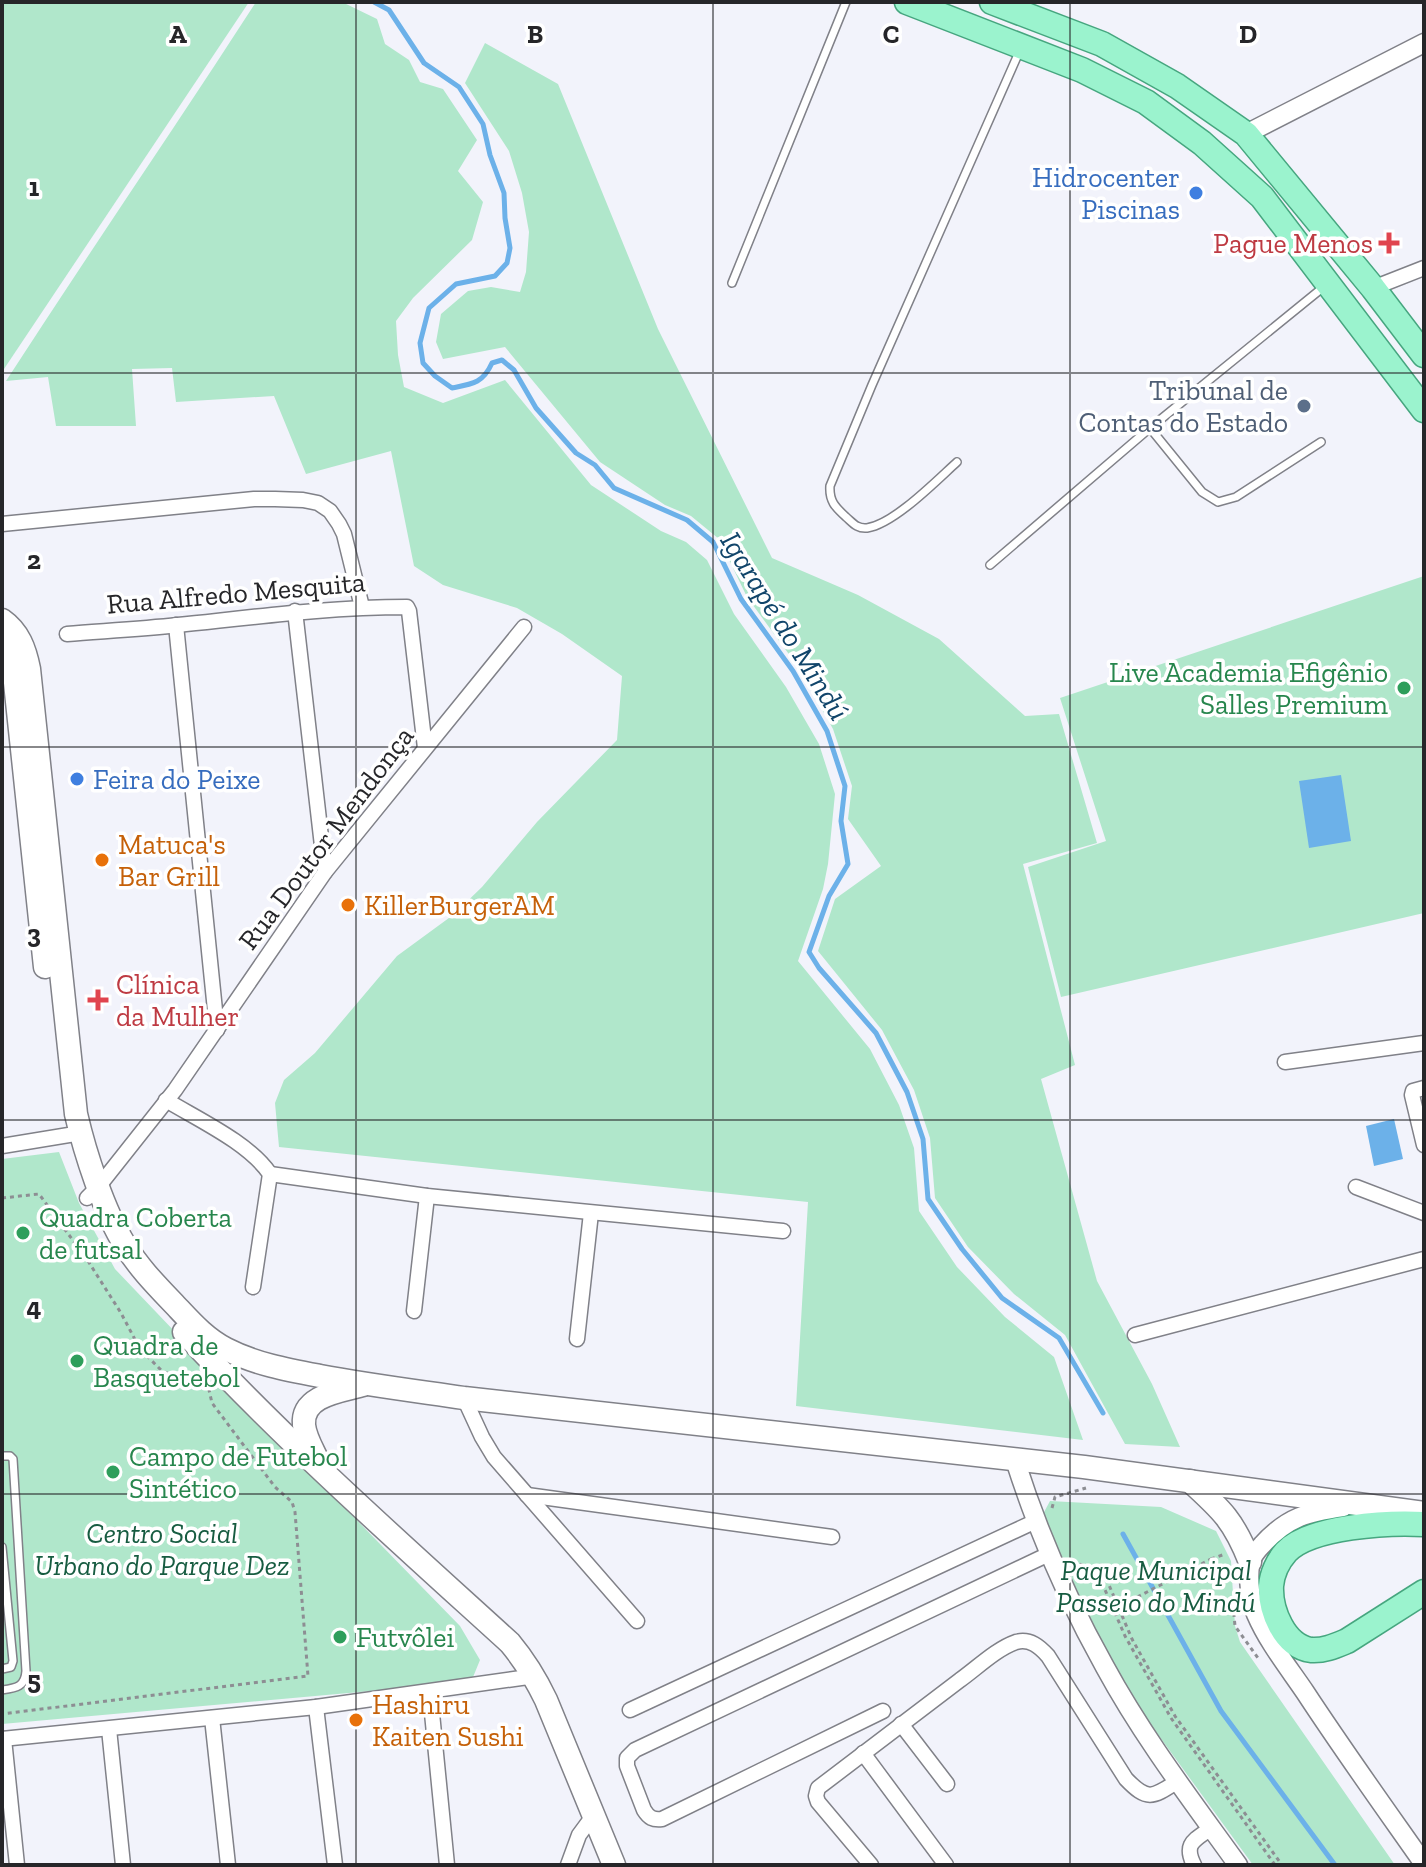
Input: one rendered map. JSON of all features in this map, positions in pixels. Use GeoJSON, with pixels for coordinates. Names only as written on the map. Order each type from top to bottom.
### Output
{"type":"FeatureCollection","features":[{"type":"Feature","properties":{"kind":"main road"},"geometry":{"type":"LineString","coordinates":[[907,2],[1082,70],[1146,102],[1202,143],[1262,197],[1424,410]]}},
{"type":"Feature","properties":{"kind":"main road"},"geometry":{"type":"LineString","coordinates":[[992,2],[1102,44],[1177,86],[1246,134],[1424,355]]}},
{"type":"Feature","properties":{"kind":"main road"},"geometry":{"type":"LineString","coordinates":[[2,620],[20,638],[29,669],[76,1114],[73,1134]]}},
{"type":"Feature","properties":{"kind":"main road"},"geometry":{"type":"LineString","coordinates":[[2,641],[9,652],[14,673],[57,1080],[104,1234],[135,1279],[234,1386],[510,1643],[535,1676],[614,1865]]}},
{"type":"Feature","properties":{"kind":"main road"},"geometry":{"type":"LineString","coordinates":[[93,1192],[108,1210],[124,1243],[145,1273],[198,1330],[226,1349],[279,1368],[464,1398],[1015,1460],[1084,1478],[1146,1477],[1190,1481],[1424,1513]]}},
{"type":"Feature","properties":{"kind":"main road"},"geometry":{"type":"LineString","coordinates":[[322,1470],[305,1430],[308,1408],[321,1398],[365,1384]]}},
{"type":"Feature","properties":{"kind":"main road"},"geometry":{"type":"LineString","coordinates":[[1190,1481],[1231,1522],[1250,1562]]}},
{"type":"Feature","properties":{"kind":"main road"},"geometry":{"type":"LineString","coordinates":[[1424,1524],[1355,1527],[1304,1540],[1286,1552],[1273,1574],[1271,1585],[1276,1614],[1287,1636],[1312,1650],[1334,1647],[1347,1641],[1424,1592]]}},
{"type":"Feature","properties":{"kind":"street"},"geometry":{"type":"LineString","coordinates":[[1246,134],[1424,43]]}},
{"type":"Feature","properties":{"kind":"street"},"geometry":{"type":"LineString","coordinates":[[1373,288],[1424,268]]}},
{"type":"Feature","properties":{"kind":"street"},"geometry":{"type":"LineString","coordinates":[[2,524],[254,499],[318,503],[330,511],[344,534],[362,607]]}},
{"type":"Feature","properties":{"kind":"street","name":"Rua Alfredo Mesquita"},"geometry":{"type":"LineString","coordinates":[[67,634],[295,611],[407,607],[425,748]]}},
{"type":"Feature","properties":{"kind":"street"},"geometry":{"type":"LineString","coordinates":[[295,611],[325,872]]}},
{"type":"Feature","properties":{"kind":"street"},"geometry":{"type":"LineString","coordinates":[[176,625],[217,1030]]}},
{"type":"Feature","properties":{"kind":"street","name":"Rua Doutor Mendonça"},"geometry":{"type":"LineString","coordinates":[[93,1192],[217,1030],[325,872],[524,627]]}},
{"type":"Feature","properties":{"kind":"street"},"geometry":{"type":"LineString","coordinates":[[1285,1062],[1424,1043]]}},
{"type":"Feature","properties":{"kind":"street"},"geometry":{"type":"LineString","coordinates":[[1424,1088],[1413,1091],[1412,1095],[1424,1145]]}},
{"type":"Feature","properties":{"kind":"street"},"geometry":{"type":"LineString","coordinates":[[166,1100],[247,1150],[270,1174],[427,1196],[783,1231]]}},
{"type":"Feature","properties":{"kind":"street"},"geometry":{"type":"LineString","coordinates":[[2,1146],[73,1134]]}},
{"type":"Feature","properties":{"kind":"street"},"geometry":{"type":"LineString","coordinates":[[253,1287],[270,1174]]}},
{"type":"Feature","properties":{"kind":"street"},"geometry":{"type":"LineString","coordinates":[[1356,1187],[1424,1213]]}},
{"type":"Feature","properties":{"kind":"street"},"geometry":{"type":"LineString","coordinates":[[414,1311],[427,1196]]}},
{"type":"Feature","properties":{"kind":"street"},"geometry":{"type":"LineString","coordinates":[[577,1339],[591,1213]]}},
{"type":"Feature","properties":{"kind":"street"},"geometry":{"type":"LineString","coordinates":[[1135,1335],[1424,1259]]}},
{"type":"Feature","properties":{"kind":"street"},"geometry":{"type":"LineString","coordinates":[[464,1398],[494,1457],[637,1621]]}},
{"type":"Feature","properties":{"kind":"street"},"geometry":{"type":"LineString","coordinates":[[1015,1460],[1043,1518],[1049,1554],[1106,1669],[1178,1781],[1238,1865]]}},
{"type":"Feature","properties":{"kind":"street"},"geometry":{"type":"LineString","coordinates":[[527,1495],[832,1537]]}},
{"type":"Feature","properties":{"kind":"street"},"geometry":{"type":"LineString","coordinates":[[1358,1505],[1315,1511],[1291,1519],[1274,1531],[1250,1562],[1250,1585],[1256,1615],[1278,1652],[1424,1864]]}},
{"type":"Feature","properties":{"kind":"street"},"geometry":{"type":"LineString","coordinates":[[630,1710],[1043,1518]]}},
{"type":"Feature","properties":{"kind":"street"},"geometry":{"type":"LineString","coordinates":[[883,1711],[662,1819],[655,1820],[644,1810],[627,1766],[627,1758],[635,1750],[1049,1554]]}},
{"type":"Feature","properties":{"kind":"street"},"geometry":{"type":"LineString","coordinates":[[871,1865],[818,1802],[818,1788],[997,1653],[1017,1642],[1036,1644],[1048,1656],[1126,1779],[1139,1792],[1153,1795],[1178,1781]]}},
{"type":"Feature","properties":{"kind":"street"},"geometry":{"type":"LineString","coordinates":[[17,1865],[3,1739],[316,1707],[535,1676]]}},
{"type":"Feature","properties":{"kind":"street"},"geometry":{"type":"LineString","coordinates":[[430,1693],[447,1865]]}},
{"type":"Feature","properties":{"kind":"street"},"geometry":{"type":"LineString","coordinates":[[316,1707],[335,1865]]}},
{"type":"Feature","properties":{"kind":"street"},"geometry":{"type":"LineString","coordinates":[[212,1718],[228,1865]]}},
{"type":"Feature","properties":{"kind":"street"},"geometry":{"type":"LineString","coordinates":[[901,1724],[947,1784]]}},
{"type":"Feature","properties":{"kind":"street"},"geometry":{"type":"LineString","coordinates":[[109,1729],[123,1865]]}},
{"type":"Feature","properties":{"kind":"street"},"geometry":{"type":"LineString","coordinates":[[863,1753],[946,1865]]}},
{"type":"Feature","properties":{"kind":"street"},"geometry":{"type":"LineString","coordinates":[[568,1865],[579,1835],[593,1816]]}},
{"type":"Feature","properties":{"kind":"street"},"geometry":{"type":"LineString","coordinates":[[1194,1865],[1189,1853],[1190,1846],[1211,1828]]}},
{"type":"Feature","properties":{"kind":"lane"},"geometry":{"type":"LineString","coordinates":[[732,283],[846,2]]}},
{"type":"Feature","properties":{"kind":"lane"},"geometry":{"type":"LineString","coordinates":[[957,462],[900,512],[867,528],[857,527],[836,509],[830,497],[830,486],[860,413],[1022,45]]}},
{"type":"Feature","properties":{"kind":"lane"},"geometry":{"type":"LineString","coordinates":[[990,565],[1150,428],[1328,283]]}},
{"type":"Feature","properties":{"kind":"lane"},"geometry":{"type":"LineString","coordinates":[[1150,428],[1202,492],[1218,502],[1236,497],[1321,442]]}},
{"type":"Feature","properties":{"kind":"lane"},"geometry":{"type":"LineString","coordinates":[[2,1456],[13,1459],[26,1671],[22,1684],[2,1690]]}},
{"type":"Feature","properties":{"kind":"lane"},"geometry":{"type":"LineString","coordinates":[[2,1547],[13,1661],[11,1667],[2,1669]]}},
{"type":"Feature","properties":{"kind":"path"},"geometry":{"type":"LineString","coordinates":[[2,1198],[39,1194],[88,1261],[140,1349],[162,1371],[204,1384],[212,1403],[275,1487],[292,1502],[308,1676],[2,1714]]}},
{"type":"Feature","properties":{"kind":"path"},"geometry":{"type":"LineString","coordinates":[[1043,1518],[1055,1497],[1084,1478]]}},
{"type":"Feature","properties":{"kind":"path"},"geometry":{"type":"LineString","coordinates":[[1114,1609],[1229,1552]]}},
{"type":"Feature","properties":{"kind":"path"},"geometry":{"type":"LineString","coordinates":[[1071,1562],[1096,1569],[1171,1718],[1275,1865]]}},
{"type":"Feature","properties":{"kind":"path"},"geometry":{"type":"LineString","coordinates":[[1100,1564],[1132,1639],[1175,1716],[1282,1865]]}},
{"type":"Feature","properties":{"kind":"path"},"geometry":{"type":"LineString","coordinates":[[1232,1596],[1235,1626],[1263,1665]]}},
{"type":"Feature","properties":{"kind":"green space"},"geometry":{"type":"Polygon","coordinates":[[[2,2],[249,2],[2,372],[2,2]]]}},
{"type":"Feature","properties":{"kind":"green space"},"geometry":{"type":"Polygon","coordinates":[[[256,2],[342,2],[377,19],[385,44],[409,60],[420,82],[443,89],[477,140],[458,171],[483,202],[472,240],[413,298],[396,321],[404,387],[443,403],[505,380],[591,485],[661,531],[686,542],[707,560],[734,614],[786,687],[819,744],[835,794],[823,889],[798,961],[870,1049],[899,1105],[914,1148],[919,1211],[957,1267],[1005,1317],[1054,1357],[1083,1440],[796,1406],[808,1202],[279,1147],[275,1103],[284,1080],[315,1053],[397,956],[453,915],[482,887],[537,822],[617,740],[622,676],[562,634],[517,608],[443,585],[414,566],[391,451],[306,474],[274,396],[176,402],[172,368],[132,369],[136,426],[56,426],[48,377],[6,381],[256,2]]]}},
{"type":"Feature","properties":{"kind":"green space"},"geometry":{"type":"Polygon","coordinates":[[[485,43],[558,84],[658,329],[772,558],[858,595],[939,639],[1025,716],[1059,714],[1097,843],[1023,864],[1075,1065],[1041,1079],[1097,1281],[1152,1384],[1180,1447],[1125,1444],[1065,1335],[1014,1294],[968,1247],[935,1198],[930,1138],[914,1090],[882,1030],[818,951],[835,899],[881,866],[848,819],[852,786],[833,729],[799,668],[747,597],[719,539],[691,516],[665,505],[600,462],[505,347],[443,359],[436,342],[441,314],[468,291],[491,287],[520,292],[526,272],[529,232],[522,193],[509,151],[465,83],[485,43]]]}},
{"type":"Feature","properties":{"kind":"green space"},"geometry":{"type":"Polygon","coordinates":[[[1424,576],[1424,913],[1061,997],[1028,867],[1106,841],[1060,698],[1424,576]]]}},
{"type":"Feature","properties":{"kind":"green space","name":"Centro Social Urbano do Parque Dez"},"geometry":{"type":"Polygon","coordinates":[[[59,1152],[79,1203],[115,1269],[460,1626],[480,1660],[471,1682],[2,1724],[2,1159],[59,1152]]]}},
{"type":"Feature","properties":{"kind":"green space","name":"Paque Municipal Passeio do Mindú"},"geometry":{"type":"Polygon","coordinates":[[[1050,1501],[1161,1507],[1216,1531],[1231,1561],[1235,1626],[1240,1642],[1395,1865],[1253,1865],[1151,1725],[1105,1651],[1043,1526],[1043,1514],[1050,1501]]]}},
{"type":"Feature","properties":{"kind":"water"},"geometry":{"type":"Polygon","coordinates":[[[1341,775],[1351,841],[1309,848],[1299,781],[1341,775]]]}},
{"type":"Feature","properties":{"kind":"water"},"geometry":{"type":"Polygon","coordinates":[[[1394,1119],[1403,1159],[1374,1166],[1366,1126],[1394,1119]]]}},
{"type":"Feature","properties":{"kind":"waterway","name":"Igarapé do Mindú"},"geometry":{"type":"LineString","coordinates":[[374,2],[389,10],[424,63],[459,87],[483,124],[504,193],[510,248],[507,263],[495,276],[456,284],[429,308],[420,343],[423,363],[452,388],[476,382],[492,363],[502,360],[514,370],[536,408],[576,453],[595,465],[614,488],[687,520],[713,542],[741,599],[793,671],[827,731],[845,786],[841,821],[848,864],[829,896],[809,952],[819,968],[876,1033],[907,1092],[923,1139],[928,1199],[962,1249],[1002,1298],[1059,1338],[1103,1413]]}},
{"type":"Feature","properties":{"kind":"waterway","name":"Igarapé do Mindú"},"geometry":{"type":"LineString","coordinates":[[1123,1534],[1221,1711],[1335,1865]]}},
{"type":"Feature","properties":{"kind":"place","name":"Hidrocenter Piscinas"},"geometry":{"type":"Point","coordinates":[1196,193]}},
{"type":"Feature","properties":{"kind":"place","name":"Pague Menos"},"geometry":{"type":"Point","coordinates":[1389,243]}},
{"type":"Feature","properties":{"kind":"place","name":"Tribunal de Contas do Estado"},"geometry":{"type":"Point","coordinates":[1304,406]}},
{"type":"Feature","properties":{"kind":"place","name":"Live Academia Efigênio Salles Premium"},"geometry":{"type":"Point","coordinates":[1404,688]}},
{"type":"Feature","properties":{"kind":"place","name":"Feira do Peixe"},"geometry":{"type":"Point","coordinates":[77,779]}},
{"type":"Feature","properties":{"kind":"place","name":"Matuca's Bar Grill"},"geometry":{"type":"Point","coordinates":[102,860]}},
{"type":"Feature","properties":{"kind":"place","name":"KillerBurgerAM"},"geometry":{"type":"Point","coordinates":[348,905]}},
{"type":"Feature","properties":{"kind":"place","name":"Clínica da Mulher"},"geometry":{"type":"Point","coordinates":[98,1000]}},
{"type":"Feature","properties":{"kind":"place","name":"Quadra Coberta de futsal"},"geometry":{"type":"Point","coordinates":[23,1233]}},
{"type":"Feature","properties":{"kind":"place","name":"Quadra de Basquetebol"},"geometry":{"type":"Point","coordinates":[77,1361]}},
{"type":"Feature","properties":{"kind":"place","name":"Campo de Futebol Sintético"},"geometry":{"type":"Point","coordinates":[113,1472]}},
{"type":"Feature","properties":{"kind":"place","name":"Futvôlei"},"geometry":{"type":"Point","coordinates":[340,1637]}},
{"type":"Feature","properties":{"kind":"place","name":"Hashiru Kaiten Sushi"},"geometry":{"type":"Point","coordinates":[356,1720]}}]}
